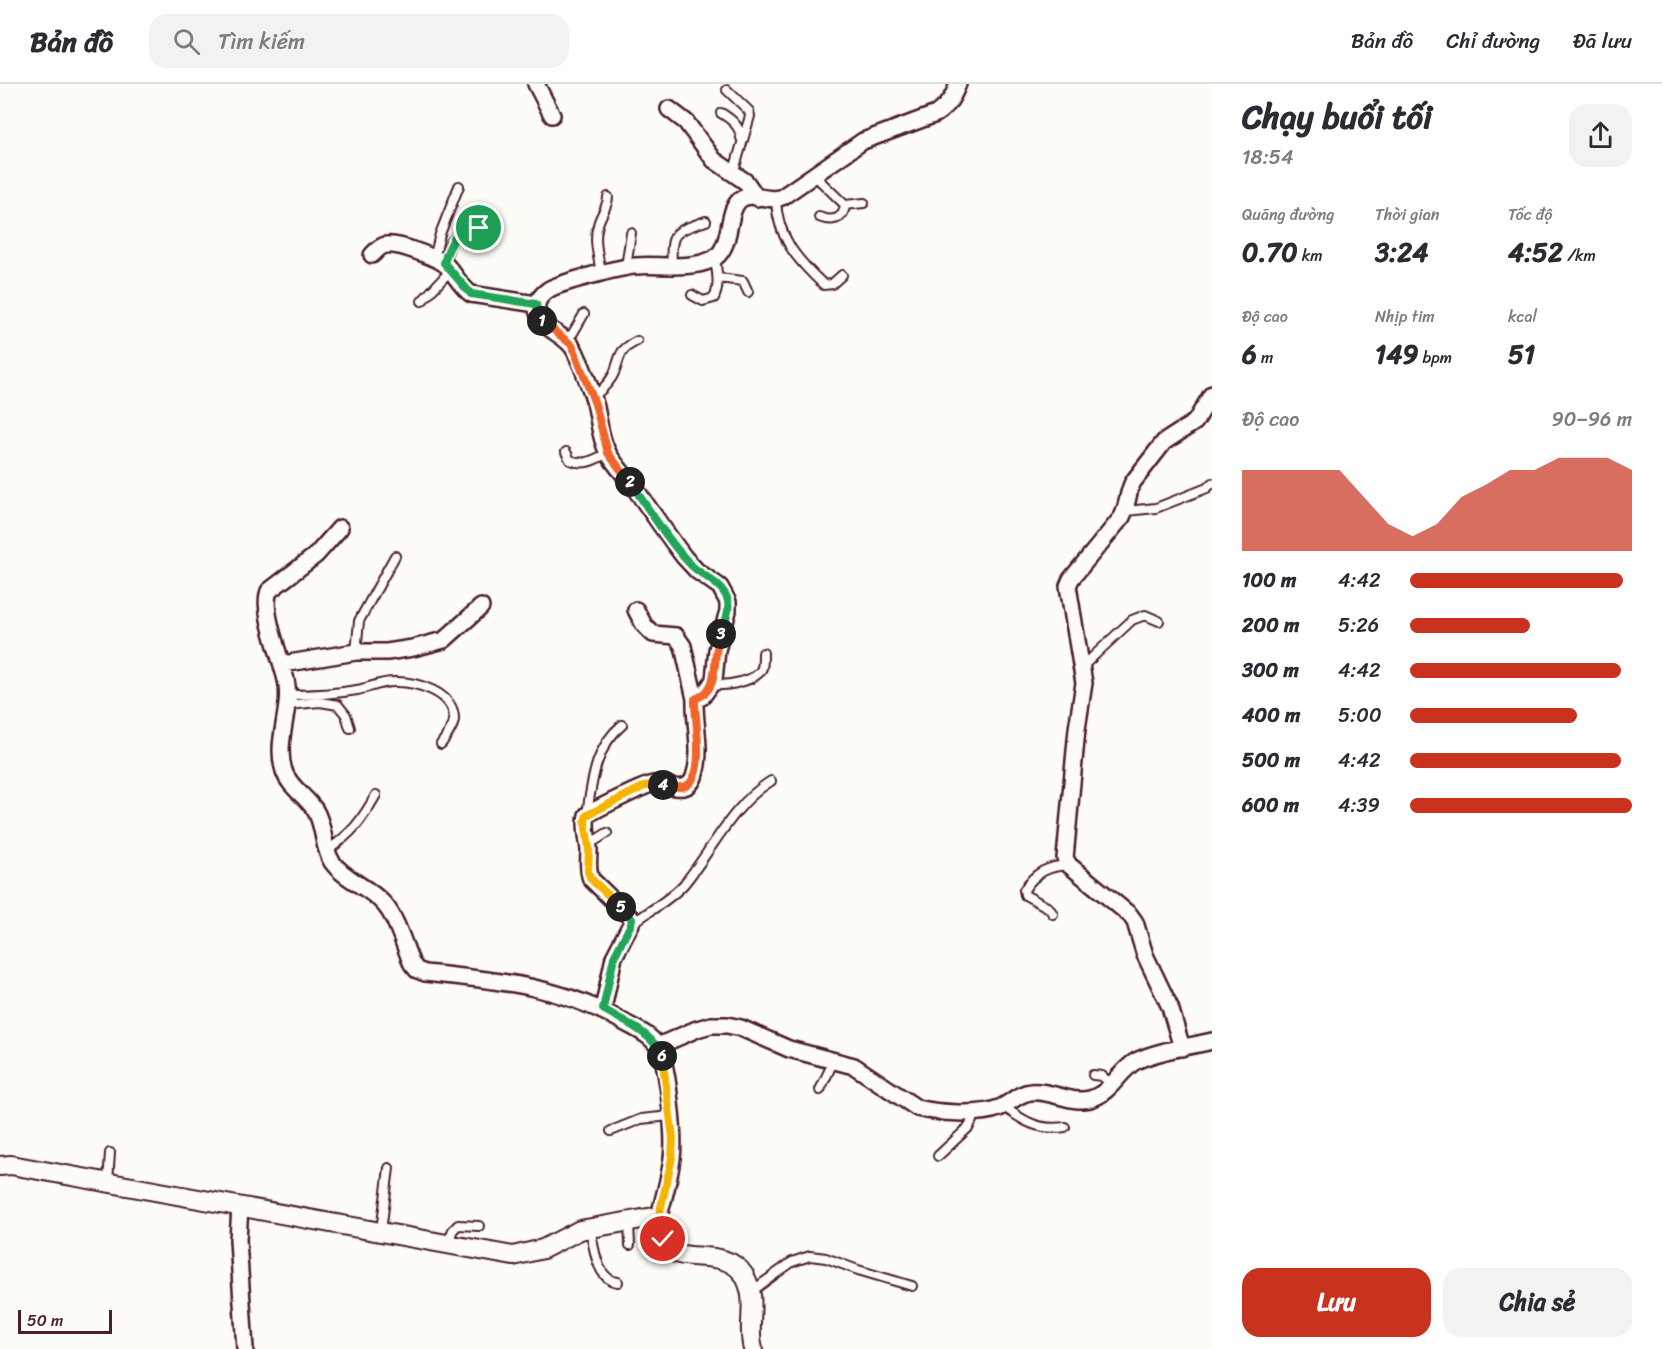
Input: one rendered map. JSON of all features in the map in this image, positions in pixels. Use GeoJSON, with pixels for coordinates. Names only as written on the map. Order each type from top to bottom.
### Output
{"type":"FeatureCollection","features":[{"type":"Feature","properties":{"kind":"street"},"geometry":{"type":"LineString","coordinates":[[536,84],[552,114]]}},
{"type":"Feature","properties":{"kind":"street"},"geometry":{"type":"LineString","coordinates":[[695,699],[702,697],[712,685],[717,650],[728,611],[725,594],[720,587],[697,571],[684,557],[608,453],[593,397],[576,352],[566,339],[542,322],[536,304],[548,290],[626,267],[672,266],[715,259],[726,241],[738,201],[748,196],[777,199],[864,141],[936,114],[946,107],[958,84]]}},
{"type":"Feature","properties":{"kind":"street"},"geometry":{"type":"LineString","coordinates":[[669,109],[686,122],[714,160],[746,182],[757,198]]}},
{"type":"Feature","properties":{"kind":"street"},"geometry":{"type":"LineString","coordinates":[[372,255],[382,246],[389,244],[400,246],[443,264],[471,294],[536,304]]}},
{"type":"Feature","properties":{"kind":"street"},"geometry":{"type":"LineString","coordinates":[[1182,1048],[1170,1007],[1145,954],[1136,922],[1069,865],[1065,858],[1077,729],[1083,699],[1082,667],[1068,586],[1071,579],[1126,511],[1133,482],[1164,442],[1195,422],[1212,394]]}},
{"type":"Feature","properties":{"kind":"street"},"geometry":{"type":"LineString","coordinates":[[340,528],[316,555],[269,591],[266,598],[283,664],[288,700],[283,736],[284,773],[317,813],[327,851],[338,869],[384,903],[412,964],[417,970],[425,974],[518,984],[603,1009],[649,1037],[658,1046],[663,1060],[673,1138],[672,1158],[659,1216],[663,1239],[668,1248],[676,1253],[721,1259],[733,1264],[743,1274],[753,1303],[753,1349]]}},
{"type":"Feature","properties":{"kind":"street"},"geometry":{"type":"LineString","coordinates":[[283,664],[356,652],[387,652],[444,640],[481,608]]}},
{"type":"Feature","properties":{"kind":"street"},"geometry":{"type":"LineString","coordinates":[[603,1009],[614,957],[632,919],[591,879],[588,872],[585,821],[587,815],[645,786],[657,784],[678,788],[691,782],[698,747],[695,699],[683,646],[676,636],[653,634],[644,625],[636,610]]}},
{"type":"Feature","properties":{"kind":"street"},"geometry":{"type":"LineString","coordinates":[[658,1046],[697,1029],[727,1024],[789,1049],[854,1066],[917,1108],[927,1111],[976,1112],[992,1111],[1028,1092],[1080,1100],[1091,1099],[1102,1093],[1135,1062],[1146,1057],[1212,1041]]}},
{"type":"Feature","properties":{"kind":"street"},"geometry":{"type":"LineString","coordinates":[[0,1166],[11,1165],[108,1182],[513,1256],[543,1249],[581,1230],[659,1216]]}},
{"type":"Feature","properties":{"kind":"street"},"geometry":{"type":"LineString","coordinates":[[240,1207],[238,1240],[245,1349]]}},
{"type":"Feature","properties":{"kind":"lane"},"geometry":{"type":"LineString","coordinates":[[727,90],[749,111],[750,116],[733,174]]}},
{"type":"Feature","properties":{"kind":"lane"},"geometry":{"type":"LineString","coordinates":[[721,113],[731,119],[741,131],[742,142]]}},
{"type":"Feature","properties":{"kind":"lane"},"geometry":{"type":"LineString","coordinates":[[814,175],[845,205]]}},
{"type":"Feature","properties":{"kind":"lane"},"geometry":{"type":"LineString","coordinates":[[443,264],[440,234],[459,186]]}},
{"type":"Feature","properties":{"kind":"lane"},"geometry":{"type":"LineString","coordinates":[[601,274],[596,244],[597,225],[608,202],[608,197]]}},
{"type":"Feature","properties":{"kind":"lane"},"geometry":{"type":"LineString","coordinates":[[777,199],[777,213],[783,237],[793,253],[824,285],[832,284],[843,275]]}},
{"type":"Feature","properties":{"kind":"lane"},"geometry":{"type":"LineString","coordinates":[[845,205],[864,203]]}},
{"type":"Feature","properties":{"kind":"lane"},"geometry":{"type":"LineString","coordinates":[[819,217],[834,220],[841,216],[845,205]]}},
{"type":"Feature","properties":{"kind":"lane"},"geometry":{"type":"LineString","coordinates":[[422,301],[443,264],[451,242],[469,221],[474,221],[487,242]]}},
{"type":"Feature","properties":{"kind":"lane"},"geometry":{"type":"LineString","coordinates":[[672,266],[671,242],[675,234],[687,227],[706,221]]}},
{"type":"Feature","properties":{"kind":"lane"},"geometry":{"type":"LineString","coordinates":[[626,267],[631,233]]}},
{"type":"Feature","properties":{"kind":"lane"},"geometry":{"type":"LineString","coordinates":[[692,295],[703,301],[714,298],[718,278],[715,259]]}},
{"type":"Feature","properties":{"kind":"lane"},"geometry":{"type":"LineString","coordinates":[[718,278],[743,281],[748,292]]}},
{"type":"Feature","properties":{"kind":"lane"},"geometry":{"type":"LineString","coordinates":[[566,339],[573,333],[584,314]]}},
{"type":"Feature","properties":{"kind":"lane"},"geometry":{"type":"LineString","coordinates":[[593,397],[604,389],[615,372],[619,354],[627,346],[637,341]]}},
{"type":"Feature","properties":{"kind":"lane"},"geometry":{"type":"LineString","coordinates":[[566,452],[570,460],[584,463],[608,453]]}},
{"type":"Feature","properties":{"kind":"lane"},"geometry":{"type":"LineString","coordinates":[[1126,511],[1156,508],[1207,488],[1212,483]]}},
{"type":"Feature","properties":{"kind":"lane"},"geometry":{"type":"LineString","coordinates":[[356,652],[359,621],[395,556]]}},
{"type":"Feature","properties":{"kind":"lane"},"geometry":{"type":"LineString","coordinates":[[1082,667],[1132,620],[1145,615],[1159,621]]}},
{"type":"Feature","properties":{"kind":"lane"},"geometry":{"type":"LineString","coordinates":[[712,685],[733,684],[758,674],[762,668],[764,653]]}},
{"type":"Feature","properties":{"kind":"lane"},"geometry":{"type":"LineString","coordinates":[[288,700],[360,690],[392,681],[414,683],[436,692],[446,700],[452,711],[454,720],[451,730],[441,744]]}},
{"type":"Feature","properties":{"kind":"lane"},"geometry":{"type":"LineString","coordinates":[[288,700],[338,705],[346,715],[350,728]]}},
{"type":"Feature","properties":{"kind":"lane"},"geometry":{"type":"LineString","coordinates":[[587,815],[593,772],[614,732],[622,726]]}},
{"type":"Feature","properties":{"kind":"lane"},"geometry":{"type":"LineString","coordinates":[[631,924],[682,886],[747,799],[771,781]]}},
{"type":"Feature","properties":{"kind":"lane"},"geometry":{"type":"LineString","coordinates":[[327,851],[349,835],[360,823],[376,795]]}},
{"type":"Feature","properties":{"kind":"lane"},"geometry":{"type":"LineString","coordinates":[[588,845],[607,833]]}},
{"type":"Feature","properties":{"kind":"lane"},"geometry":{"type":"LineString","coordinates":[[1053,914],[1049,908],[1025,895],[1024,890],[1035,875],[1054,866],[1069,865]]}},
{"type":"Feature","properties":{"kind":"lane"},"geometry":{"type":"LineString","coordinates":[[820,1090],[834,1060]]}},
{"type":"Feature","properties":{"kind":"lane"},"geometry":{"type":"LineString","coordinates":[[1093,1075],[1102,1076],[1111,1084]]}},
{"type":"Feature","properties":{"kind":"lane"},"geometry":{"type":"LineString","coordinates":[[1004,1106],[1035,1126],[1053,1129],[1065,1127]]}},
{"type":"Feature","properties":{"kind":"lane"},"geometry":{"type":"LineString","coordinates":[[938,1156],[969,1127],[976,1112]]}},
{"type":"Feature","properties":{"kind":"lane"},"geometry":{"type":"LineString","coordinates":[[611,1131],[641,1119],[670,1116]]}},
{"type":"Feature","properties":{"kind":"lane"},"geometry":{"type":"LineString","coordinates":[[108,1182],[110,1153]]}},
{"type":"Feature","properties":{"kind":"lane"},"geometry":{"type":"LineString","coordinates":[[381,1233],[389,1168]]}},
{"type":"Feature","properties":{"kind":"lane"},"geometry":{"type":"LineString","coordinates":[[629,1221],[630,1245]]}},
{"type":"Feature","properties":{"kind":"lane"},"geometry":{"type":"LineString","coordinates":[[447,1245],[453,1230],[458,1225],[479,1226]]}},
{"type":"Feature","properties":{"kind":"lane"},"geometry":{"type":"LineString","coordinates":[[581,1230],[604,1275],[613,1282],[618,1282]]}},
{"type":"Feature","properties":{"kind":"lane"},"geometry":{"type":"LineString","coordinates":[[751,1292],[792,1262],[810,1256],[826,1258],[912,1286]]}},
{"type":"Feature","properties":{"kind":"route"},"geometry":{"type":"LineString","coordinates":[[479,228],[474,221],[469,221],[462,227],[451,242],[444,263],[471,294],[536,304],[542,322],[572,345],[595,404],[608,453],[684,557],[697,571],[720,587],[728,602],[728,611],[717,650],[714,680],[709,690],[702,697],[695,699],[699,741],[691,782],[678,788],[657,784],[645,786],[592,812],[587,815],[585,821],[589,849],[588,872],[591,879],[632,919],[614,957],[603,1009],[649,1037],[658,1046],[663,1060],[673,1138],[672,1158],[659,1216],[663,1239]]}}]}
